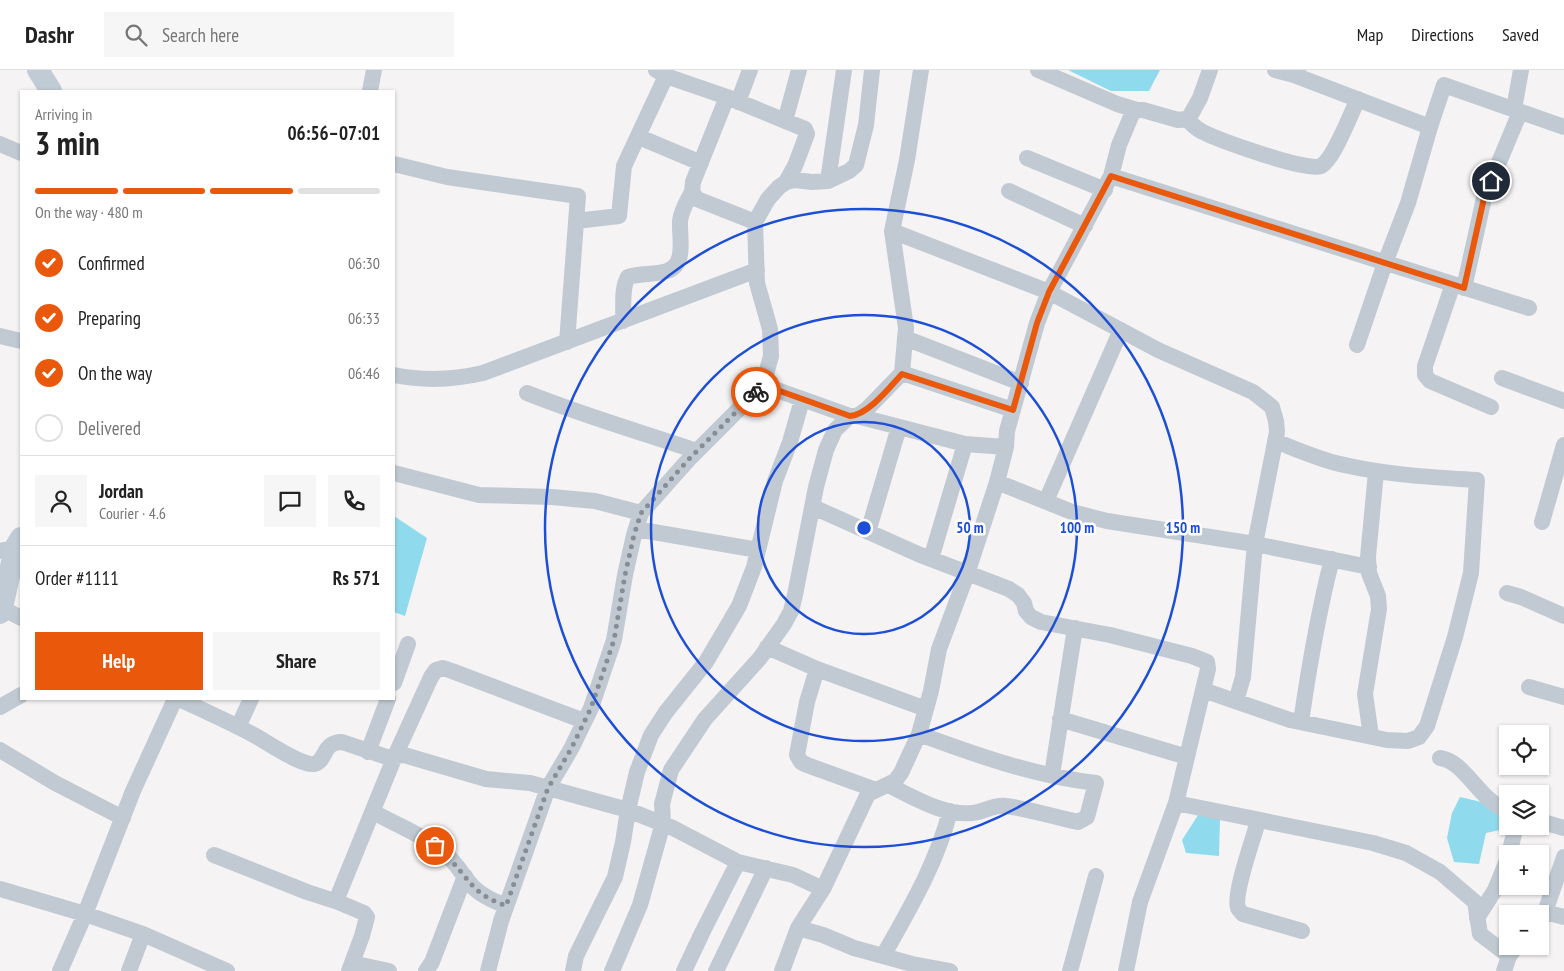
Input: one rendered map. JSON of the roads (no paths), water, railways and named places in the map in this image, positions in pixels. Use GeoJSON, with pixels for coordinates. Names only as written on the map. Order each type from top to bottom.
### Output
{"type":"FeatureCollection","features":[{"type":"Feature","properties":{"kind":"main road"},"geometry":{"type":"LineString","coordinates":[[38,70],[50,90]]}},
{"type":"Feature","properties":{"kind":"main road"},"geometry":{"type":"LineString","coordinates":[[8,613],[12,546]]}},
{"type":"Feature","properties":{"kind":"street"},"geometry":{"type":"LineString","coordinates":[[370,90],[374,70]]}},
{"type":"Feature","properties":{"kind":"street"},"geometry":{"type":"LineString","coordinates":[[623,321],[624,290],[628,277],[668,270],[677,265],[680,256],[680,220],[684,206],[692,192],[693,182],[701,163],[732,99],[750,70]]}},
{"type":"Feature","properties":{"kind":"street"},"geometry":{"type":"LineString","coordinates":[[785,121],[799,70]]}},
{"type":"Feature","properties":{"kind":"street"},"geometry":{"type":"LineString","coordinates":[[828,181],[844,70]]}},
{"type":"Feature","properties":{"kind":"street"},"geometry":{"type":"LineString","coordinates":[[488,971],[506,906],[548,788],[571,749],[591,708],[614,640],[625,575],[641,513],[697,452],[763,385],[771,356],[770,329],[757,277],[755,222],[768,199],[786,182],[795,180],[828,181],[849,172],[856,165],[866,126],[872,70]]}},
{"type":"Feature","properties":{"kind":"street"},"geometry":{"type":"LineString","coordinates":[[612,971],[640,904],[671,770],[704,720],[767,647],[791,611],[826,450],[835,430],[849,415],[880,396],[902,374],[906,328],[892,231],[921,70]]}},
{"type":"Feature","properties":{"kind":"street"},"geometry":{"type":"LineString","coordinates":[[1038,70],[1118,104],[1178,120],[1186,119],[1190,116],[1200,98],[1210,70]]}},
{"type":"Feature","properties":{"kind":"street"},"geometry":{"type":"LineString","coordinates":[[1275,70],[1296,72],[1430,127]]}},
{"type":"Feature","properties":{"kind":"street"},"geometry":{"type":"LineString","coordinates":[[1492,407],[1430,381],[1425,375],[1425,366],[1459,286],[1484,198],[1517,110],[1521,70]]}},
{"type":"Feature","properties":{"kind":"street"},"geometry":{"type":"LineString","coordinates":[[576,221],[619,216],[624,166],[639,137],[661,73],[732,99],[805,129],[807,134],[795,166],[786,182]]}},
{"type":"Feature","properties":{"kind":"street"},"geometry":{"type":"LineString","coordinates":[[1357,345],[1384,263],[1408,203],[1444,85],[1564,127]]}},
{"type":"Feature","properties":{"kind":"street"},"geometry":{"type":"LineString","coordinates":[[1186,119],[1200,130],[1226,141],[1278,159],[1320,167],[1335,148],[1358,99]]}},
{"type":"Feature","properties":{"kind":"street"},"geometry":{"type":"LineString","coordinates":[[782,971],[798,928],[823,890],[868,794],[895,781],[919,734],[932,692],[939,649],[967,574],[997,482],[1006,447],[1007,431],[1037,323],[1049,292],[1108,183],[1119,145],[1132,114],[1137,110]]}},
{"type":"Feature","properties":{"kind":"street"},"geometry":{"type":"LineString","coordinates":[[639,137],[701,163]]}},
{"type":"Feature","properties":{"kind":"street"},"geometry":{"type":"LineString","coordinates":[[0,144],[20,153]]}},
{"type":"Feature","properties":{"kind":"street"},"geometry":{"type":"LineString","coordinates":[[1027,158],[1384,263],[1529,308]]}},
{"type":"Feature","properties":{"kind":"street"},"geometry":{"type":"LineString","coordinates":[[395,164],[447,177],[567,196],[578,196],[567,342]]}},
{"type":"Feature","properties":{"kind":"street"},"geometry":{"type":"LineString","coordinates":[[1009,191],[1086,226]]}},
{"type":"Feature","properties":{"kind":"street"},"geometry":{"type":"LineString","coordinates":[[692,192],[697,198],[755,222]]}},
{"type":"Feature","properties":{"kind":"street"},"geometry":{"type":"LineString","coordinates":[[892,231],[1049,292],[1158,350],[1253,392],[1272,407],[1276,421],[1275,441],[1255,544],[1243,677],[1236,701]]}},
{"type":"Feature","properties":{"kind":"street"},"geometry":{"type":"LineString","coordinates":[[395,375],[416,379],[455,379],[473,375],[623,321],[757,277]]}},
{"type":"Feature","properties":{"kind":"street"},"geometry":{"type":"LineString","coordinates":[[1046,501],[1121,330]]}},
{"type":"Feature","properties":{"kind":"street"},"geometry":{"type":"LineString","coordinates":[[0,336],[20,340]]}},
{"type":"Feature","properties":{"kind":"street"},"geometry":{"type":"LineString","coordinates":[[905,338],[1021,383]]}},
{"type":"Feature","properties":{"kind":"street"},"geometry":{"type":"LineString","coordinates":[[902,374],[1013,410]]}},
{"type":"Feature","properties":{"kind":"street"},"geometry":{"type":"LineString","coordinates":[[1502,378],[1564,401]]}},
{"type":"Feature","properties":{"kind":"street"},"geometry":{"type":"LineString","coordinates":[[763,385],[849,415],[965,444],[1006,447]]}},
{"type":"Feature","properties":{"kind":"street"},"geometry":{"type":"LineString","coordinates":[[527,392],[568,409],[612,422],[697,452]]}},
{"type":"Feature","properties":{"kind":"street"},"geometry":{"type":"LineString","coordinates":[[573,971],[576,956],[615,877],[632,811],[637,772],[652,735],[666,712],[706,662],[734,614],[754,567],[775,481],[806,401]]}},
{"type":"Feature","properties":{"kind":"street"},"geometry":{"type":"LineString","coordinates":[[868,532],[900,427]]}},
{"type":"Feature","properties":{"kind":"street"},"geometry":{"type":"LineString","coordinates":[[1203,690],[1301,722],[1386,740],[1408,741],[1419,737],[1427,726],[1455,638],[1471,573],[1477,480],[1376,472],[1338,463],[1275,441]]}},
{"type":"Feature","properties":{"kind":"street"},"geometry":{"type":"LineString","coordinates":[[931,559],[965,444]]}},
{"type":"Feature","properties":{"kind":"street"},"geometry":{"type":"LineString","coordinates":[[1542,522],[1564,445]]}},
{"type":"Feature","properties":{"kind":"street"},"geometry":{"type":"LineString","coordinates":[[1371,736],[1366,694],[1379,609],[1378,596],[1369,573],[1376,472]]}},
{"type":"Feature","properties":{"kind":"street"},"geometry":{"type":"LineString","coordinates":[[395,473],[479,495],[595,501],[641,513]]}},
{"type":"Feature","properties":{"kind":"street"},"geometry":{"type":"LineString","coordinates":[[997,482],[1072,512],[1107,521],[1255,544],[1369,567]]}},
{"type":"Feature","properties":{"kind":"street"},"geometry":{"type":"LineString","coordinates":[[813,507],[931,559],[1009,589],[1018,595],[1031,617],[1041,622],[1110,635],[1200,658],[1207,662],[1208,669],[1176,803],[1140,902],[1126,971]]}},
{"type":"Feature","properties":{"kind":"street"},"geometry":{"type":"LineString","coordinates":[[636,529],[758,550]]}},
{"type":"Feature","properties":{"kind":"street"},"geometry":{"type":"LineString","coordinates":[[1301,722],[1314,639],[1332,560]]}},
{"type":"Feature","properties":{"kind":"street"},"geometry":{"type":"LineString","coordinates":[[1507,593],[1521,597],[1564,616]]}},
{"type":"Feature","properties":{"kind":"street"},"geometry":{"type":"LineString","coordinates":[[1052,775],[1075,628]]}},
{"type":"Feature","properties":{"kind":"street"},"geometry":{"type":"LineString","coordinates":[[395,680],[408,644]]}},
{"type":"Feature","properties":{"kind":"street"},"geometry":{"type":"LineString","coordinates":[[767,647],[817,669],[926,709]]}},
{"type":"Feature","properties":{"kind":"street"},"geometry":{"type":"LineString","coordinates":[[338,902],[338,896],[394,756],[436,670],[443,668],[452,671],[584,721]]}},
{"type":"Feature","properties":{"kind":"street"},"geometry":{"type":"LineString","coordinates":[[817,669],[807,702],[796,755],[807,766],[882,787],[950,811],[972,814],[982,812],[988,807],[1005,805],[1078,822],[1083,821],[1087,817],[1096,783],[1079,781],[998,762],[919,734]]}},
{"type":"Feature","properties":{"kind":"street"},"geometry":{"type":"LineString","coordinates":[[1529,687],[1564,697]]}},
{"type":"Feature","properties":{"kind":"street"},"geometry":{"type":"LineString","coordinates":[[0,707],[20,696]]}},
{"type":"Feature","properties":{"kind":"street"},"geometry":{"type":"LineString","coordinates":[[60,971],[123,818],[177,700]]}},
{"type":"Feature","properties":{"kind":"street"},"geometry":{"type":"LineString","coordinates":[[179,700],[238,727],[282,752],[305,762],[314,764],[320,760],[329,746],[335,742],[342,742],[387,757],[404,755],[486,779],[530,783],[632,811],[699,841],[738,862],[793,875],[823,890]]}},
{"type":"Feature","properties":{"kind":"street"},"geometry":{"type":"LineString","coordinates":[[238,727],[251,700]]}},
{"type":"Feature","properties":{"kind":"street"},"geometry":{"type":"LineString","coordinates":[[368,752],[388,700]]}},
{"type":"Feature","properties":{"kind":"street"},"geometry":{"type":"LineString","coordinates":[[1060,720],[1187,758]]}},
{"type":"Feature","properties":{"kind":"street"},"geometry":{"type":"LineString","coordinates":[[0,750],[54,783],[123,818]]}},
{"type":"Feature","properties":{"kind":"street"},"geometry":{"type":"LineString","coordinates":[[1440,758],[1446,759],[1457,766],[1482,794],[1499,807]]}},
{"type":"Feature","properties":{"kind":"street"},"geometry":{"type":"LineString","coordinates":[[1176,803],[1209,808],[1258,821],[1373,843],[1406,853],[1440,872],[1475,902],[1480,934],[1510,958]]}},
{"type":"Feature","properties":{"kind":"street"},"geometry":{"type":"LineString","coordinates":[[890,962],[945,833],[950,811]]}},
{"type":"Feature","properties":{"kind":"street"},"geometry":{"type":"LineString","coordinates":[[373,812],[425,840],[444,853],[473,887],[485,896],[506,906]]}},
{"type":"Feature","properties":{"kind":"street"},"geometry":{"type":"LineString","coordinates":[[1258,821],[1237,898],[1238,908],[1243,914],[1302,931]]}},
{"type":"Feature","properties":{"kind":"street"},"geometry":{"type":"LineString","coordinates":[[1549,824],[1564,828]]}},
{"type":"Feature","properties":{"kind":"street"},"geometry":{"type":"LineString","coordinates":[[214,855],[307,892],[364,912],[367,917],[350,967],[390,971]]}},
{"type":"Feature","properties":{"kind":"street"},"geometry":{"type":"LineString","coordinates":[[1547,905],[1564,858]]}},
{"type":"Feature","properties":{"kind":"street"},"geometry":{"type":"LineString","coordinates":[[684,971],[702,931],[738,862]]}},
{"type":"Feature","properties":{"kind":"street"},"geometry":{"type":"LineString","coordinates":[[716,971],[766,868]]}},
{"type":"Feature","properties":{"kind":"street"},"geometry":{"type":"LineString","coordinates":[[426,971],[432,962],[465,876]]}},
{"type":"Feature","properties":{"kind":"street"},"geometry":{"type":"LineString","coordinates":[[1070,971],[1096,876]]}},
{"type":"Feature","properties":{"kind":"street"},"geometry":{"type":"LineString","coordinates":[[1477,918],[1499,880]]}},
{"type":"Feature","properties":{"kind":"street"},"geometry":{"type":"LineString","coordinates":[[0,889],[85,914],[143,934],[227,971]]}},
{"type":"Feature","properties":{"kind":"street"},"geometry":{"type":"LineString","coordinates":[[1549,916],[1564,917]]}},
{"type":"Feature","properties":{"kind":"street"},"geometry":{"type":"LineString","coordinates":[[798,928],[823,935],[890,962],[950,971]]}},
{"type":"Feature","properties":{"kind":"street"},"geometry":{"type":"LineString","coordinates":[[128,971],[143,934]]}},
{"type":"Feature","properties":{"kind":"water"},"geometry":{"type":"Polygon","coordinates":[[[1068,70],[1160,70],[1149,91],[1111,91],[1068,70]]]}},
{"type":"Feature","properties":{"kind":"water"},"geometry":{"type":"Polygon","coordinates":[[[395,517],[427,538],[405,616],[395,612],[395,517]]]}},
{"type":"Feature","properties":{"kind":"water"},"geometry":{"type":"Polygon","coordinates":[[[1460,797],[1499,806],[1499,830],[1486,833],[1479,864],[1454,862],[1447,838],[1452,813],[1460,797]]]}},
{"type":"Feature","properties":{"kind":"water"},"geometry":{"type":"Polygon","coordinates":[[[1202,809],[1220,818],[1219,856],[1186,853],[1182,840],[1202,809]]]}}]}
